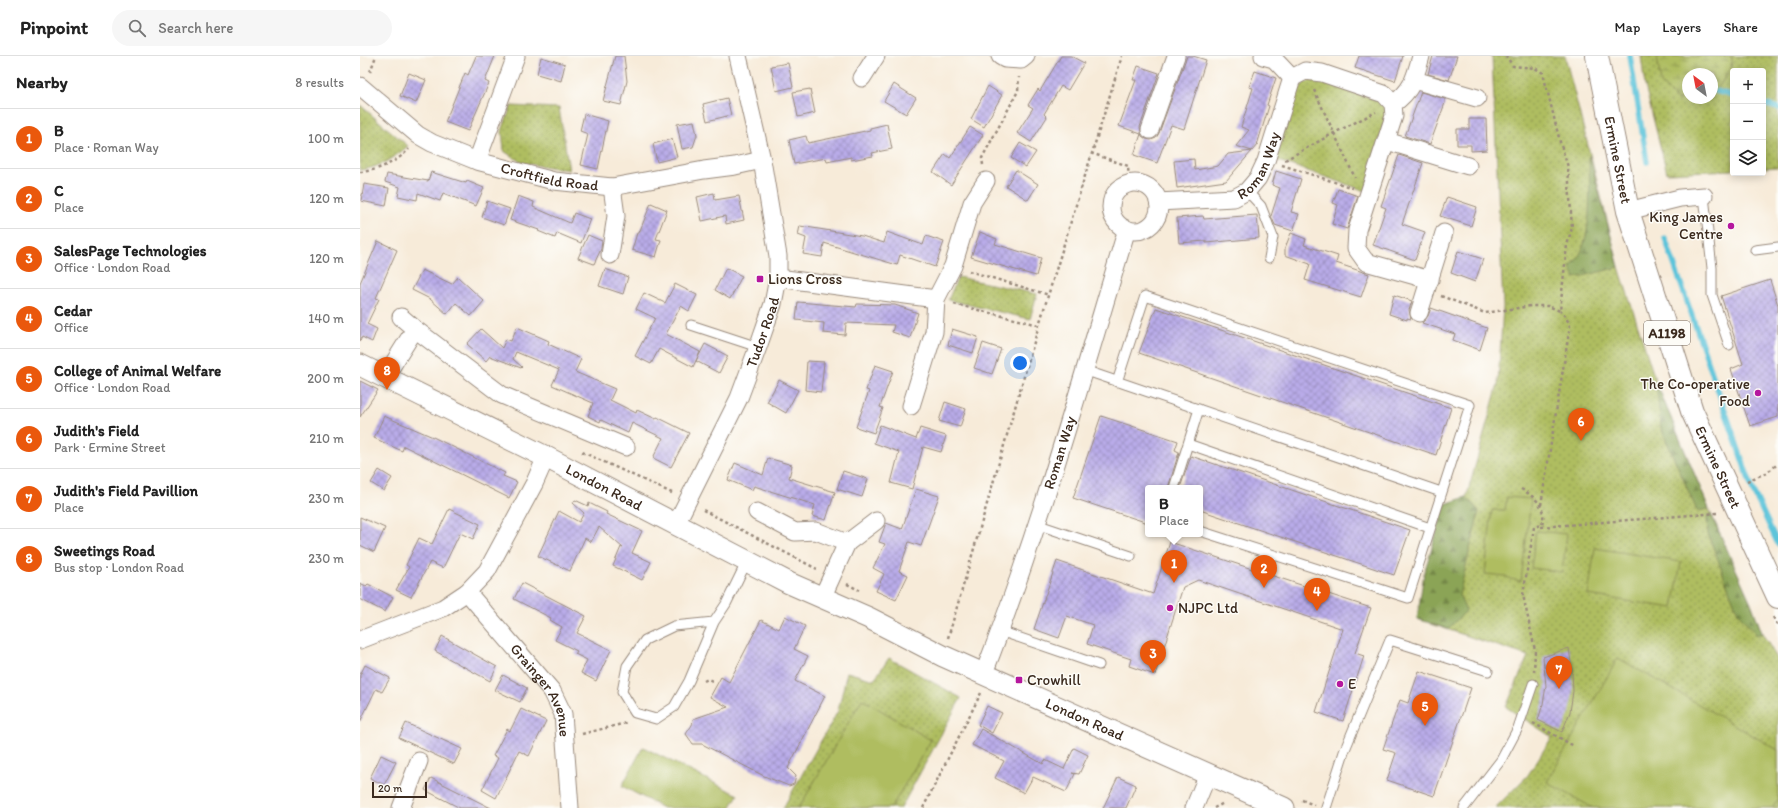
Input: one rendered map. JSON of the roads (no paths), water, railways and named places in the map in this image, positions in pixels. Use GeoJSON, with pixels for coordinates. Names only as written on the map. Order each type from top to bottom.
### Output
{"type":"FeatureCollection","features":[{"type":"Feature","properties":{"kind":"main road","name":"Ermine Street"},"geometry":{"type":"LineString","coordinates":[[1597,56],[1628,211],[1692,411],[1778,597]]}},
{"type":"Feature","properties":{"kind":"street"},"geometry":{"type":"LineString","coordinates":[[477,161],[516,56]]}},
{"type":"Feature","properties":{"kind":"street","name":"Tudor Road"},"geometry":{"type":"LineString","coordinates":[[676,524],[739,398],[773,304],[778,278],[778,256],[762,160],[738,56]]}},
{"type":"Feature","properties":{"kind":"street"},"geometry":{"type":"LineString","coordinates":[[862,78],[876,56]]}},
{"type":"Feature","properties":{"kind":"street"},"geometry":{"type":"LineString","coordinates":[[1000,56],[1005,59],[1023,58]]}},
{"type":"Feature","properties":{"kind":"street"},"geometry":{"type":"LineString","coordinates":[[1150,130],[1176,56]]}},
{"type":"Feature","properties":{"kind":"street"},"geometry":{"type":"LineString","coordinates":[[1263,56],[1274,59],[1298,74],[1322,73],[1384,94],[1393,104],[1394,116],[1386,141],[1365,192],[1357,230],[1356,248],[1366,262],[1430,280]]}},
{"type":"Feature","properties":{"kind":"street"},"geometry":{"type":"LineString","coordinates":[[1393,104],[1405,96],[1414,80],[1422,56]]}},
{"type":"Feature","properties":{"kind":"street","name":"Roman Way"},"geometry":{"type":"LineString","coordinates":[[1158,202],[1234,198],[1247,191],[1258,178],[1266,161],[1298,74]]}},
{"type":"Feature","properties":{"kind":"street"},"geometry":{"type":"LineString","coordinates":[[1414,80],[1477,98]]}},
{"type":"Feature","properties":{"kind":"street","name":"Croftfield Road"},"geometry":{"type":"LineString","coordinates":[[360,86],[418,135],[432,144],[477,161],[554,181],[612,187],[762,160]]}},
{"type":"Feature","properties":{"kind":"street"},"geometry":{"type":"LineString","coordinates":[[1386,141],[1468,166]]}},
{"type":"Feature","properties":{"kind":"street"},"geometry":{"type":"LineString","coordinates":[[911,406],[934,332],[936,299],[953,266],[972,203],[986,182]]}},
{"type":"Feature","properties":{"kind":"street"},"geometry":{"type":"LineString","coordinates":[[1136,182],[1145,185],[1155,194],[1158,202],[1158,210],[1151,224],[1145,228],[1136,230],[1127,229],[1115,221],[1111,207],[1115,193],[1120,187],[1136,182]]}},
{"type":"Feature","properties":{"kind":"street"},"geometry":{"type":"LineString","coordinates":[[610,255],[616,216],[612,187]]}},
{"type":"Feature","properties":{"kind":"street"},"geometry":{"type":"LineString","coordinates":[[1628,211],[1680,198],[1704,196]]}},
{"type":"Feature","properties":{"kind":"street","name":"Roman Way"},"geometry":{"type":"LineString","coordinates":[[983,682],[1036,524],[1127,229]]}},
{"type":"Feature","properties":{"kind":"street"},"geometry":{"type":"LineString","coordinates":[[1420,313],[1444,233]]}},
{"type":"Feature","properties":{"kind":"street"},"geometry":{"type":"LineString","coordinates":[[778,278],[936,299]]}},
{"type":"Feature","properties":{"kind":"street"},"geometry":{"type":"LineString","coordinates":[[401,317],[502,396],[626,447]]}},
{"type":"Feature","properties":{"kind":"street"},"geometry":{"type":"LineString","coordinates":[[386,377],[415,329]]}},
{"type":"Feature","properties":{"kind":"street","name":"London Road"},"geometry":{"type":"LineString","coordinates":[[360,365],[546,457],[747,561],[822,598],[869,618],[943,656],[983,682],[1208,774],[1284,808]]}},
{"type":"Feature","properties":{"kind":"street"},"geometry":{"type":"LineString","coordinates":[[360,640],[443,608],[467,592],[487,571],[534,484],[546,457]]}},
{"type":"Feature","properties":{"kind":"street"},"geometry":{"type":"LineString","coordinates":[[757,512],[795,532],[816,531],[847,543]]}},
{"type":"Feature","properties":{"kind":"street"},"geometry":{"type":"LineString","coordinates":[[822,598],[847,543],[876,521]]}},
{"type":"Feature","properties":{"kind":"street","name":"Grainger Avenue"},"geometry":{"type":"LineString","coordinates":[[467,592],[552,691],[563,714],[570,808]]}},
{"type":"Feature","properties":{"kind":"street"},"geometry":{"type":"LineString","coordinates":[[401,808],[419,761]]}},
{"type":"Feature","properties":{"kind":"street"},"geometry":{"type":"LineString","coordinates":[[1194,808],[1208,774]]}},
{"type":"Feature","properties":{"kind":"lane"},"geometry":{"type":"LineString","coordinates":[[1247,191],[1261,206],[1274,237],[1268,258]]}},
{"type":"Feature","properties":{"kind":"lane"},"geometry":{"type":"LineString","coordinates":[[1704,196],[1712,268],[1712,295],[1729,345]]}},
{"type":"Feature","properties":{"kind":"lane"},"geometry":{"type":"LineString","coordinates":[[1755,250],[1778,247]]}},
{"type":"Feature","properties":{"kind":"lane"},"geometry":{"type":"LineString","coordinates":[[1117,382],[1145,296],[1470,405],[1408,598],[1203,532]]}},
{"type":"Feature","properties":{"kind":"lane"},"geometry":{"type":"LineString","coordinates":[[691,325],[758,347]]}},
{"type":"Feature","properties":{"kind":"lane"},"geometry":{"type":"LineString","coordinates":[[1084,370],[1441,492]]}},
{"type":"Feature","properties":{"kind":"lane"},"geometry":{"type":"LineString","coordinates":[[1175,485],[1199,409]]}},
{"type":"Feature","properties":{"kind":"lane"},"geometry":{"type":"LineString","coordinates":[[1188,444],[1430,528]]}},
{"type":"Feature","properties":{"kind":"lane"},"geometry":{"type":"LineString","coordinates":[[1036,524],[1131,556]]}},
{"type":"Feature","properties":{"kind":"lane"},"geometry":{"type":"LineString","coordinates":[[714,622],[674,626],[645,640],[626,666],[622,692],[635,714],[656,719],[674,707],[689,681],[714,622],[726,604],[747,561]]}},
{"type":"Feature","properties":{"kind":"lane"},"geometry":{"type":"LineString","coordinates":[[1000,631],[1099,665]]}},
{"type":"Feature","properties":{"kind":"lane"},"geometry":{"type":"LineString","coordinates":[[1326,808],[1344,752],[1390,640],[1488,671]]}},
{"type":"Feature","properties":{"kind":"lane"},"geometry":{"type":"LineString","coordinates":[[1464,808],[1501,760],[1518,728],[1533,684]]}},
{"type":"Feature","properties":{"kind":"waterway"},"geometry":{"type":"LineString","coordinates":[[1630,56],[1647,162]]}},
{"type":"Feature","properties":{"kind":"waterway"},"geometry":{"type":"LineString","coordinates":[[1718,92],[1730,95]]}},
{"type":"Feature","properties":{"kind":"waterway"},"geometry":{"type":"LineString","coordinates":[[1766,105],[1778,108]]}},
{"type":"Feature","properties":{"kind":"waterway"},"geometry":{"type":"LineString","coordinates":[[1665,238],[1753,491],[1778,544]]}},
{"type":"Feature","properties":{"kind":"place","name":"King James Centre"},"geometry":{"type":"Point","coordinates":[1731,226]}},
{"type":"Feature","properties":{"kind":"place","name":"Lions Cross"},"geometry":{"type":"Point","coordinates":[760,279]}},
{"type":"Feature","properties":{"kind":"place","name":"Sweetings Road"},"geometry":{"type":"Point","coordinates":[387,390]}},
{"type":"Feature","properties":{"kind":"place","name":"The Co-operative Food"},"geometry":{"type":"Point","coordinates":[1758,393]}},
{"type":"Feature","properties":{"kind":"place","name":"Judith's Field"},"geometry":{"type":"Point","coordinates":[1581,441]}},
{"type":"Feature","properties":{"kind":"place","name":"B"},"geometry":{"type":"Point","coordinates":[1174,583]}},
{"type":"Feature","properties":{"kind":"place","name":"C"},"geometry":{"type":"Point","coordinates":[1264,588]}},
{"type":"Feature","properties":{"kind":"place","name":"NJPC Ltd"},"geometry":{"type":"Point","coordinates":[1170,608]}},
{"type":"Feature","properties":{"kind":"place","name":"Cedar"},"geometry":{"type":"Point","coordinates":[1317,611]}},
{"type":"Feature","properties":{"kind":"place","name":"SalesPage Technologies"},"geometry":{"type":"Point","coordinates":[1153,673]}},
{"type":"Feature","properties":{"kind":"place","name":"Crowhill"},"geometry":{"type":"Point","coordinates":[1019,680]}},
{"type":"Feature","properties":{"kind":"place","name":"E"},"geometry":{"type":"Point","coordinates":[1340,684]}},
{"type":"Feature","properties":{"kind":"place","name":"Judith's Field Pavillion"},"geometry":{"type":"Point","coordinates":[1559,689]}},
{"type":"Feature","properties":{"kind":"place","name":"College of Animal Welfare"},"geometry":{"type":"Point","coordinates":[1425,726]}}]}
